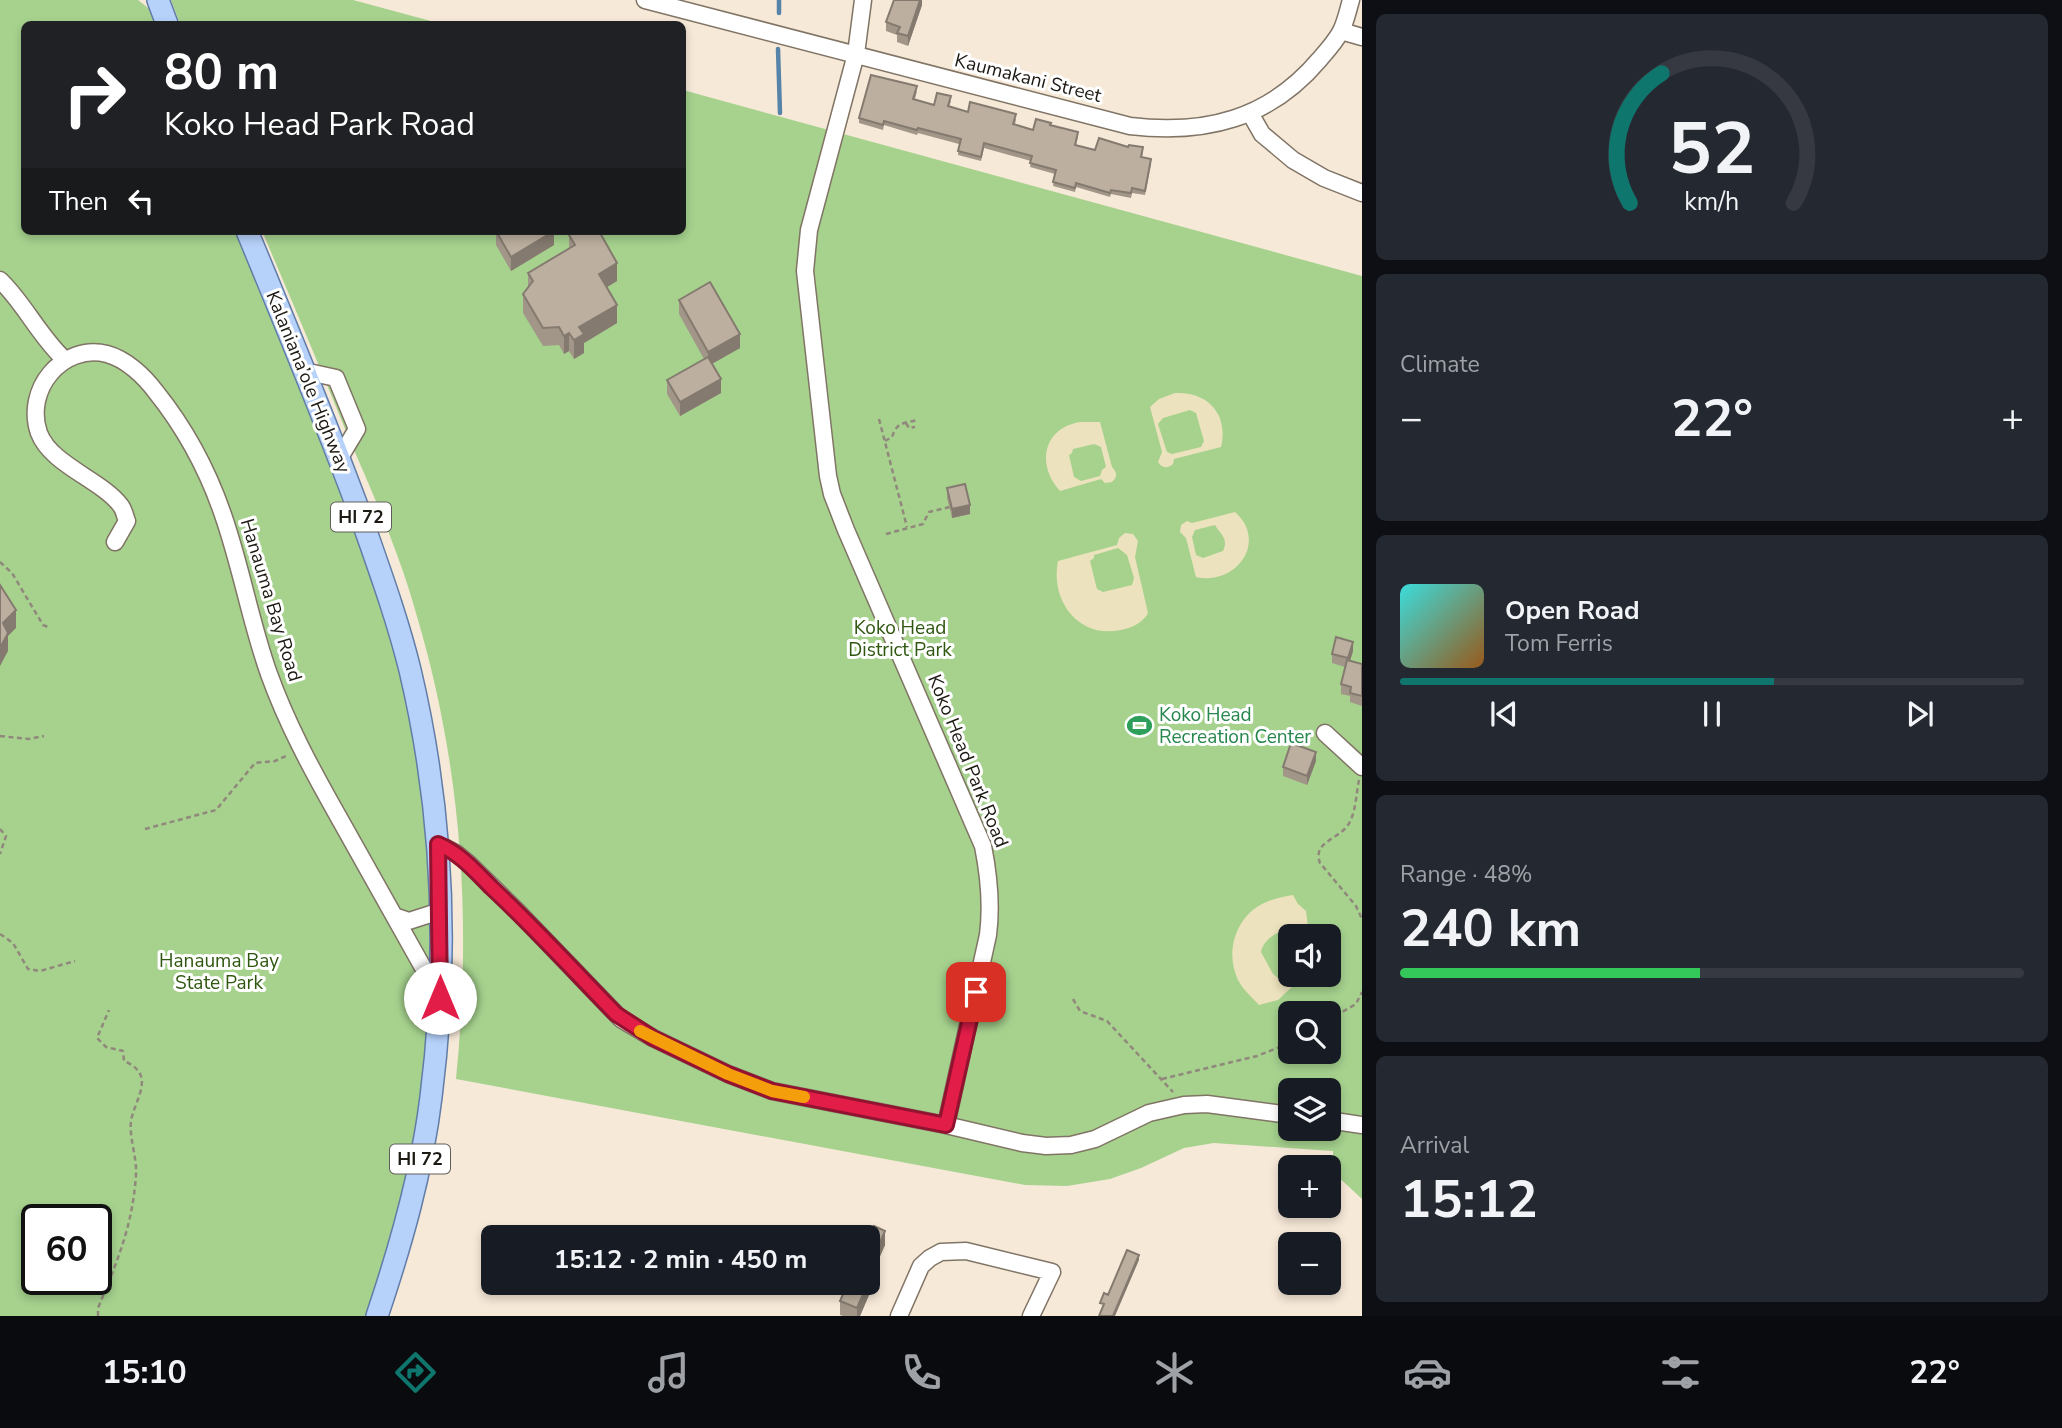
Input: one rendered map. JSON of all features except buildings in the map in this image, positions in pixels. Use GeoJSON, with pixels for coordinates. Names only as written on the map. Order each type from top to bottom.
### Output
{"type":"FeatureCollection","features":[{"type":"Feature","properties":{"kind":"main road"},"geometry":{"type":"LineString","coordinates":[[159,0],[166,21]]}},
{"type":"Feature","properties":{"kind":"main road","name":"Kalaniana’ole Highway"},"geometry":{"type":"LineString","coordinates":[[249,235],[339,459],[389,596],[410,671],[430,777],[438,844],[440,998],[431,1098],[417,1179],[394,1266],[377,1316]]}},
{"type":"Feature","properties":{"kind":"street","name":"Kaumakani Street"},"geometry":{"type":"LineString","coordinates":[[645,0],[699,7],[856,54],[1150,129],[1224,123],[1250,113],[1303,78],[1341,31],[1351,0]]}},
{"type":"Feature","properties":{"kind":"street","name":"Koko Head Park Road"},"geometry":{"type":"LineString","coordinates":[[863,0],[856,54],[809,230],[805,271],[832,494],[983,846],[989,875],[988,935],[946,1125]]}},
{"type":"Feature","properties":{"kind":"street"},"geometry":{"type":"LineString","coordinates":[[1341,31],[1362,37]]}},
{"type":"Feature","properties":{"kind":"street"},"geometry":{"type":"LineString","coordinates":[[1250,113],[1262,134],[1293,160],[1324,178],[1362,192]]}},
{"type":"Feature","properties":{"kind":"street"},"geometry":{"type":"LineString","coordinates":[[0,280],[50,346],[65,360],[51,372],[39,390],[39,433],[46,445],[122,507],[127,521],[115,542]]}},
{"type":"Feature","properties":{"kind":"street","name":"Hanauma Bay Road"},"geometry":{"type":"LineString","coordinates":[[65,360],[92,352],[115,357],[143,376],[178,423],[205,471],[222,511],[270,675],[301,750],[440,998]]}},
{"type":"Feature","properties":{"kind":"street"},"geometry":{"type":"LineString","coordinates":[[1325,733],[1362,766]]}},
{"type":"Feature","properties":{"kind":"street"},"geometry":{"type":"LineString","coordinates":[[438,844],[468,863],[616,1014],[645,1034],[728,1074],[772,1091],[946,1125],[1022,1143],[1058,1146],[1095,1139],[1149,1113],[1184,1105],[1207,1104],[1278,1113]]}},
{"type":"Feature","properties":{"kind":"street"},"geometry":{"type":"LineString","coordinates":[[394,916],[409,921],[440,911]]}},
{"type":"Feature","properties":{"kind":"street"},"geometry":{"type":"LineString","coordinates":[[1341,1122],[1362,1125]]}},
{"type":"Feature","properties":{"kind":"street"},"geometry":{"type":"LineString","coordinates":[[899,1316],[921,1266],[937,1254],[957,1250],[1052,1272],[1031,1316]]}},
{"type":"Feature","properties":{"kind":"path"},"geometry":{"type":"LineString","coordinates":[[879,419],[907,527]]}},
{"type":"Feature","properties":{"kind":"path"},"geometry":{"type":"LineString","coordinates":[[885,441],[892,437],[896,426],[916,420]]}},
{"type":"Feature","properties":{"kind":"path"},"geometry":{"type":"LineString","coordinates":[[906,423],[909,428],[915,427]]}},
{"type":"Feature","properties":{"kind":"path"},"geometry":{"type":"LineString","coordinates":[[886,534],[923,524],[929,512],[950,507]]}},
{"type":"Feature","properties":{"kind":"path"},"geometry":{"type":"LineString","coordinates":[[0,562],[12,573],[43,625],[48,627]]}},
{"type":"Feature","properties":{"kind":"path"},"geometry":{"type":"LineString","coordinates":[[0,736],[29,739],[44,736]]}},
{"type":"Feature","properties":{"kind":"path"},"geometry":{"type":"LineString","coordinates":[[145,829],[216,810],[255,763],[275,761],[301,750]]}},
{"type":"Feature","properties":{"kind":"path"},"geometry":{"type":"LineString","coordinates":[[1362,766],[1350,822],[1321,847],[1318,855],[1320,863],[1356,906],[1362,919]]}},
{"type":"Feature","properties":{"kind":"path"},"geometry":{"type":"LineString","coordinates":[[0,830],[6,836],[0,854]]}},
{"type":"Feature","properties":{"kind":"path"},"geometry":{"type":"LineString","coordinates":[[0,934],[13,943],[28,970],[40,971],[75,961]]}},
{"type":"Feature","properties":{"kind":"path"},"geometry":{"type":"LineString","coordinates":[[1341,1013],[1356,1004],[1362,992]]}},
{"type":"Feature","properties":{"kind":"path"},"geometry":{"type":"LineString","coordinates":[[1073,999],[1080,1011],[1107,1021],[1184,1105]]}},
{"type":"Feature","properties":{"kind":"path"},"geometry":{"type":"LineString","coordinates":[[98,1316],[132,1216],[136,1172],[131,1123],[142,1090],[137,1069],[124,1061],[123,1051],[106,1047],[97,1038],[109,1010]]}},
{"type":"Feature","properties":{"kind":"path"},"geometry":{"type":"LineString","coordinates":[[1162,1079],[1257,1056],[1278,1048]]}},
{"type":"Feature","properties":{"kind":"green space","name":"Hanauma Bay State Park"},"geometry":{"type":"Polygon","coordinates":[[[0,0],[138,0],[165,21],[21,21],[21,235],[249,235],[389,596],[430,777],[431,1098],[377,1316],[0,1316],[0,0]]]}},
{"type":"Feature","properties":{"kind":"green space"},"geometry":{"type":"Polygon","coordinates":[[[171,0],[353,0],[431,21],[179,21],[171,0]]]}},
{"type":"Feature","properties":{"kind":"green space","name":"Koko Head District Park"},"geometry":{"type":"Polygon","coordinates":[[[686,91],[1362,276],[1362,1199],[1341,1179],[1341,1155],[1333,1155],[1333,1151],[1214,1143],[1184,1148],[1110,1179],[1067,1186],[1025,1185],[456,1079],[461,1020],[463,902],[453,786],[432,671],[394,545],[264,235],[686,235],[686,91]]]}},
{"type":"Feature","properties":{"kind":"sand"},"geometry":{"type":"Polygon","coordinates":[[[1175,393],[1187,393],[1206,401],[1219,415],[1223,435],[1221,447],[1174,459],[1169,467],[1161,466],[1158,462],[1162,452],[1150,407],[1159,399],[1175,393]],[[1190,410],[1163,418],[1158,424],[1167,452],[1172,454],[1201,447],[1204,441],[1196,413],[1190,410]]]}},
{"type":"Feature","properties":{"kind":"sand"},"geometry":{"type":"Polygon","coordinates":[[[1080,422],[1100,422],[1116,473],[1112,482],[1105,483],[1101,479],[1060,491],[1052,481],[1046,459],[1047,449],[1058,432],[1080,422]],[[1094,444],[1073,449],[1069,455],[1074,477],[1081,481],[1100,476],[1106,467],[1101,447],[1094,444]]]}},
{"type":"Feature","properties":{"kind":"sand"},"geometry":{"type":"Polygon","coordinates":[[[1235,512],[1244,523],[1249,536],[1243,559],[1224,575],[1196,577],[1186,538],[1180,532],[1181,525],[1187,521],[1192,523],[1235,512]],[[1215,525],[1195,530],[1192,537],[1196,555],[1203,558],[1223,551],[1224,539],[1215,525]]]}},
{"type":"Feature","properties":{"kind":"sand"},"geometry":{"type":"Polygon","coordinates":[[[1125,533],[1133,534],[1138,541],[1135,557],[1148,613],[1140,622],[1125,629],[1106,631],[1092,628],[1070,614],[1063,602],[1058,590],[1058,561],[1117,545],[1119,538],[1125,533]],[[1118,548],[1094,555],[1090,561],[1097,589],[1103,592],[1132,585],[1134,578],[1127,555],[1118,548]]]}},
{"type":"Feature","properties":{"kind":"sand"},"geometry":{"type":"Polygon","coordinates":[[[1293,895],[1306,911],[1308,924],[1278,924],[1278,933],[1266,941],[1261,952],[1278,978],[1278,987],[1292,987],[1278,1000],[1259,1005],[1242,987],[1234,970],[1232,959],[1235,937],[1245,918],[1253,910],[1281,897],[1293,895]]]}},
{"type":"Feature","properties":{"kind":"waterway"},"geometry":{"type":"LineString","coordinates":[[779,0],[779,13]]}},
{"type":"Feature","properties":{"kind":"waterway"},"geometry":{"type":"LineString","coordinates":[[778,49],[780,113]]}},
{"type":"Feature","properties":{"kind":"slow traffic"},"geometry":{"type":"LineString","coordinates":[[640,1031],[728,1074],[772,1091],[804,1097]]}},
{"type":"Feature","properties":{"kind":"place","name":"Koko Head Recreation Center"},"geometry":{"type":"Point","coordinates":[1139,726]}},
{"type":"Feature","properties":{"kind":"route"},"geometry":{"type":"LineString","coordinates":[[440,998],[438,844],[468,863],[627,1023],[728,1074],[772,1091],[946,1125],[976,992]]}}]}
